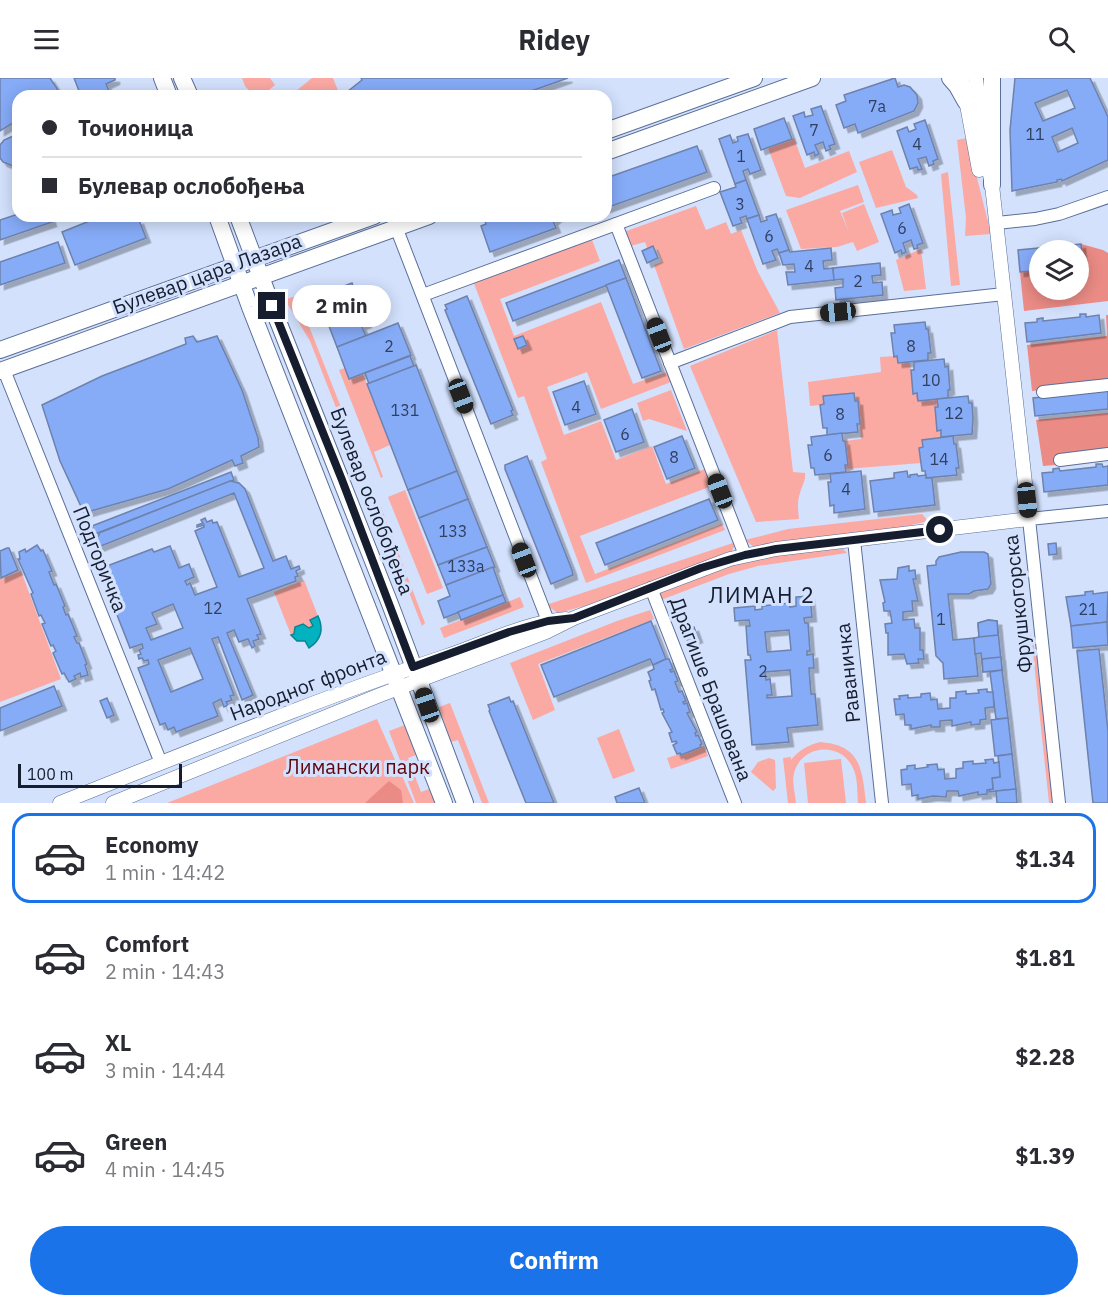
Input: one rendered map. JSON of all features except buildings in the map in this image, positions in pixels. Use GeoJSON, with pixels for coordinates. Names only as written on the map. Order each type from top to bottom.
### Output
{"type":"FeatureCollection","features":[{"type":"Feature","properties":{"kind":"main road"},"geometry":{"type":"LineString","coordinates":[[612,129],[754,78]]}},
{"type":"Feature","properties":{"kind":"main road"},"geometry":{"type":"LineString","coordinates":[[612,150],[812,78]]}},
{"type":"Feature","properties":{"kind":"main road"},"geometry":{"type":"LineString","coordinates":[[950,78],[966,102]]}},
{"type":"Feature","properties":{"kind":"main road"},"geometry":{"type":"LineString","coordinates":[[992,78],[992,185]]}},
{"type":"Feature","properties":{"kind":"main road"},"geometry":{"type":"LineString","coordinates":[[219,222],[444,803]]}},
{"type":"Feature","properties":{"kind":"main road","name":"Булевар ослобођења"},"geometry":{"type":"LineString","coordinates":[[240,222],[465,803]]}},
{"type":"Feature","properties":{"kind":"main road","name":"Булевар цара Лазара"},"geometry":{"type":"LineString","coordinates":[[0,350],[357,222]]}},
{"type":"Feature","properties":{"kind":"main road","name":"Булевар цара Лазара"},"geometry":{"type":"LineString","coordinates":[[2,371],[411,222]]}},
{"type":"Feature","properties":{"kind":"street","name":"Фрушкогорска"},"geometry":{"type":"LineString","coordinates":[[962,78],[985,194],[997,223]]}},
{"type":"Feature","properties":{"kind":"street","name":"Фрушкогорска"},"geometry":{"type":"LineString","coordinates":[[976,78],[982,133],[997,223],[1059,803]]}},
{"type":"Feature","properties":{"kind":"street"},"geometry":{"type":"LineString","coordinates":[[423,295],[714,188]]}},
{"type":"Feature","properties":{"kind":"street"},"geometry":{"type":"LineString","coordinates":[[997,223],[1043,217],[1072,209],[1102,198],[1108,191]]}},
{"type":"Feature","properties":{"kind":"street"},"geometry":{"type":"LineString","coordinates":[[616,224],[745,555]]}},
{"type":"Feature","properties":{"kind":"street"},"geometry":{"type":"LineString","coordinates":[[396,227],[548,621]]}},
{"type":"Feature","properties":{"kind":"street"},"geometry":{"type":"LineString","coordinates":[[670,363],[790,317],[1004,294]]}},
{"type":"Feature","properties":{"kind":"street","name":"Подгоричка"},"geometry":{"type":"LineString","coordinates":[[2,371],[161,763]]}},
{"type":"Feature","properties":{"kind":"street"},"geometry":{"type":"LineString","coordinates":[[1043,392],[1108,385]]}},
{"type":"Feature","properties":{"kind":"street"},"geometry":{"type":"LineString","coordinates":[[1060,460],[1108,454]]}},
{"type":"Feature","properties":{"kind":"street"},"geometry":{"type":"LineString","coordinates":[[1029,519],[1108,511]]}},
{"type":"Feature","properties":{"kind":"street","name":"Народног фронта"},"geometry":{"type":"LineString","coordinates":[[113,803],[395,681],[546,632],[574,618],[701,568],[776,549],[1029,519]]}},
{"type":"Feature","properties":{"kind":"street","name":"Раваничка"},"geometry":{"type":"LineString","coordinates":[[854,540],[882,803]]}},
{"type":"Feature","properties":{"kind":"street","name":"Драгише Брашована"},"geometry":{"type":"LineString","coordinates":[[651,588],[735,803]]}},
{"type":"Feature","properties":{"kind":"street","name":"Народног фронта"},"geometry":{"type":"LineString","coordinates":[[416,674],[509,632],[548,621],[574,618]]}},
{"type":"Feature","properties":{"kind":"street","name":"Народног фронта"},"geometry":{"type":"LineString","coordinates":[[60,803],[346,689],[395,681]]}},
{"type":"Feature","properties":{"kind":"green space"},"geometry":{"type":"Polygon","coordinates":[[[242,78],[270,78],[275,85],[269,90],[249,90],[242,78]]]}},
{"type":"Feature","properties":{"kind":"green space"},"geometry":{"type":"Polygon","coordinates":[[[312,78],[333,78],[338,90],[297,90],[312,78]]]}},
{"type":"Feature","properties":{"kind":"green space"},"geometry":{"type":"Polygon","coordinates":[[[794,138],[805,168],[849,151],[857,172],[800,198],[786,196],[768,148],[794,138]]]}},
{"type":"Feature","properties":{"kind":"green space"},"geometry":{"type":"Polygon","coordinates":[[[967,138],[991,234],[965,236],[966,218],[957,140],[967,138]]]}},
{"type":"Feature","properties":{"kind":"green space"},"geometry":{"type":"Polygon","coordinates":[[[892,150],[906,187],[918,198],[876,208],[859,162],[892,150]]]}},
{"type":"Feature","properties":{"kind":"green space"},"geometry":{"type":"Polygon","coordinates":[[[948,172],[960,285],[951,286],[941,174],[948,172]]]}},
{"type":"Feature","properties":{"kind":"green space"},"geometry":{"type":"Polygon","coordinates":[[[858,185],[864,202],[840,211],[849,232],[842,213],[864,204],[879,242],[857,251],[853,242],[837,247],[801,249],[786,210],[858,185]]]}},
{"type":"Feature","properties":{"kind":"green space"},"geometry":{"type":"Polygon","coordinates":[[[696,206],[706,230],[726,222],[731,234],[741,230],[758,272],[780,313],[684,349],[654,265],[662,262],[657,250],[649,253],[645,242],[627,247],[621,233],[696,206]]]}},
{"type":"Feature","properties":{"kind":"green space"},"geometry":{"type":"Polygon","coordinates":[[[591,237],[600,261],[500,299],[514,336],[601,302],[633,384],[667,372],[671,382],[601,409],[587,372],[547,387],[564,435],[601,421],[616,460],[652,446],[666,484],[710,467],[717,484],[580,536],[595,574],[722,524],[725,530],[586,583],[541,462],[547,459],[524,396],[518,398],[473,281],[591,237]]]}},
{"type":"Feature","properties":{"kind":"green space"},"geometry":{"type":"Polygon","coordinates":[[[921,249],[926,289],[904,291],[896,260],[921,249]]]}},
{"type":"Feature","properties":{"kind":"green space"},"geometry":{"type":"Polygon","coordinates":[[[297,296],[366,474],[358,464],[310,341],[287,303],[286,299],[297,296]]]}},
{"type":"Feature","properties":{"kind":"green space"},"geometry":{"type":"Polygon","coordinates":[[[777,330],[793,472],[805,473],[805,478],[798,499],[799,519],[756,522],[690,366],[777,330]]]}},
{"type":"Feature","properties":{"kind":"green space"},"geometry":{"type":"Polygon","coordinates":[[[897,356],[898,363],[910,362],[913,393],[917,393],[918,401],[937,399],[938,407],[935,407],[937,430],[941,430],[941,437],[922,440],[921,463],[846,469],[845,465],[848,464],[845,441],[861,439],[858,401],[810,406],[808,382],[881,372],[880,357],[897,356]]]}},
{"type":"Feature","properties":{"kind":"green space"},"geometry":{"type":"Polygon","coordinates":[[[345,368],[350,379],[363,374],[390,445],[374,452],[383,477],[381,478],[339,370],[345,368]]]}},
{"type":"Feature","properties":{"kind":"green space"},"geometry":{"type":"Polygon","coordinates":[[[671,390],[687,431],[649,419],[643,421],[637,403],[671,390]]]}},
{"type":"Feature","properties":{"kind":"green space"},"geometry":{"type":"Polygon","coordinates":[[[405,490],[443,588],[427,594],[388,497],[405,490]]]}},
{"type":"Feature","properties":{"kind":"green space"},"geometry":{"type":"Polygon","coordinates":[[[381,507],[425,623],[422,626],[382,523],[381,507]]]}},
{"type":"Feature","properties":{"kind":"green space"},"geometry":{"type":"Polygon","coordinates":[[[922,514],[928,521],[895,529],[754,547],[745,540],[788,529],[922,514]]]}},
{"type":"Feature","properties":{"kind":"green space"},"geometry":{"type":"Polygon","coordinates":[[[736,542],[732,551],[588,605],[558,613],[546,605],[736,542]]]}},
{"type":"Feature","properties":{"kind":"green space"},"geometry":{"type":"Polygon","coordinates":[[[834,547],[843,549],[847,553],[758,566],[729,574],[661,600],[659,591],[716,569],[770,555],[834,547]]]}},
{"type":"Feature","properties":{"kind":"green space"},"geometry":{"type":"Polygon","coordinates":[[[21,571],[61,679],[0,702],[0,579],[21,571]]]}},
{"type":"Feature","properties":{"kind":"green space"},"geometry":{"type":"Polygon","coordinates":[[[1019,576],[1038,661],[1053,803],[1049,803],[1033,653],[1025,653],[1016,577],[1019,576]]]}},
{"type":"Feature","properties":{"kind":"green space"},"geometry":{"type":"Polygon","coordinates":[[[304,580],[318,616],[310,620],[313,626],[291,635],[274,592],[304,580]]]}},
{"type":"Feature","properties":{"kind":"green space"},"geometry":{"type":"Polygon","coordinates":[[[520,597],[524,607],[444,638],[440,628],[520,597]]]}},
{"type":"Feature","properties":{"kind":"green space"},"geometry":{"type":"Polygon","coordinates":[[[650,610],[654,619],[538,664],[555,710],[533,720],[510,663],[650,610]]]}},
{"type":"Feature","properties":{"kind":"green space"},"geometry":{"type":"Polygon","coordinates":[[[450,703],[489,803],[482,803],[458,740],[451,742],[439,707],[450,703]]]}},
{"type":"Feature","properties":{"kind":"green space","name":"Лимански парк"},"geometry":{"type":"Polygon","coordinates":[[[377,719],[414,803],[167,803],[377,719]]]}},
{"type":"Feature","properties":{"kind":"green space"},"geometry":{"type":"Polygon","coordinates":[[[405,725],[416,755],[408,758],[421,792],[429,789],[435,803],[416,803],[389,731],[405,725]]]}},
{"type":"Feature","properties":{"kind":"green space"},"geometry":{"type":"Polygon","coordinates":[[[619,729],[635,771],[613,779],[597,738],[619,729]]]}},
{"type":"Feature","properties":{"kind":"green space"},"geometry":{"type":"Polygon","coordinates":[[[820,742],[834,744],[852,754],[857,761],[863,780],[866,803],[858,803],[855,774],[846,758],[831,750],[822,750],[806,755],[800,762],[793,778],[796,803],[788,803],[783,758],[791,757],[791,760],[804,748],[820,742]]]}},
{"type":"Feature","properties":{"kind":"green space"},"geometry":{"type":"Polygon","coordinates":[[[704,746],[708,756],[671,769],[667,758],[704,746]]]}},
{"type":"Feature","properties":{"kind":"green space"},"geometry":{"type":"Polygon","coordinates":[[[769,758],[775,760],[776,788],[773,791],[751,772],[758,762],[769,758]]]}},
{"type":"Feature","properties":{"kind":"green space"},"geometry":{"type":"Polygon","coordinates":[[[841,759],[846,803],[808,803],[804,763],[841,759]]]}},
{"type":"Feature","properties":{"kind":"shaded area"},"geometry":{"type":"Polygon","coordinates":[[[1089,246],[1103,250],[1108,253],[1108,301],[1024,311],[1020,272],[1029,271],[1029,300],[1089,300],[1089,246]]]}},
{"type":"Feature","properties":{"kind":"shaded area"},"geometry":{"type":"Polygon","coordinates":[[[1106,315],[1108,315],[1108,383],[1032,391],[1027,345],[1107,336],[1106,315]]]}},
{"type":"Feature","properties":{"kind":"shaded area"},"geometry":{"type":"Polygon","coordinates":[[[1108,413],[1108,452],[1056,459],[1055,465],[1043,466],[1036,420],[1108,413]]]}},
{"type":"Feature","properties":{"kind":"shaded area"},"geometry":{"type":"Polygon","coordinates":[[[318,616],[321,625],[320,634],[309,648],[305,641],[297,641],[291,635],[294,634],[295,627],[303,624],[309,628],[313,626],[310,620],[318,616]]]}},
{"type":"Feature","properties":{"kind":"shaded area"},"geometry":{"type":"Polygon","coordinates":[[[389,781],[401,790],[403,803],[365,803],[389,781]]]}},
{"type":"Feature","properties":{"kind":"district","name":"ЛИМАН 2"},"geometry":{"type":"Point","coordinates":[762,595]}},
{"type":"Feature","properties":{"kind":"route"},"geometry":{"type":"LineString","coordinates":[[272,306],[342,480],[413,667],[454,654],[509,632],[548,621],[574,618],[701,568],[745,555],[776,549],[940,530]]}}]}
